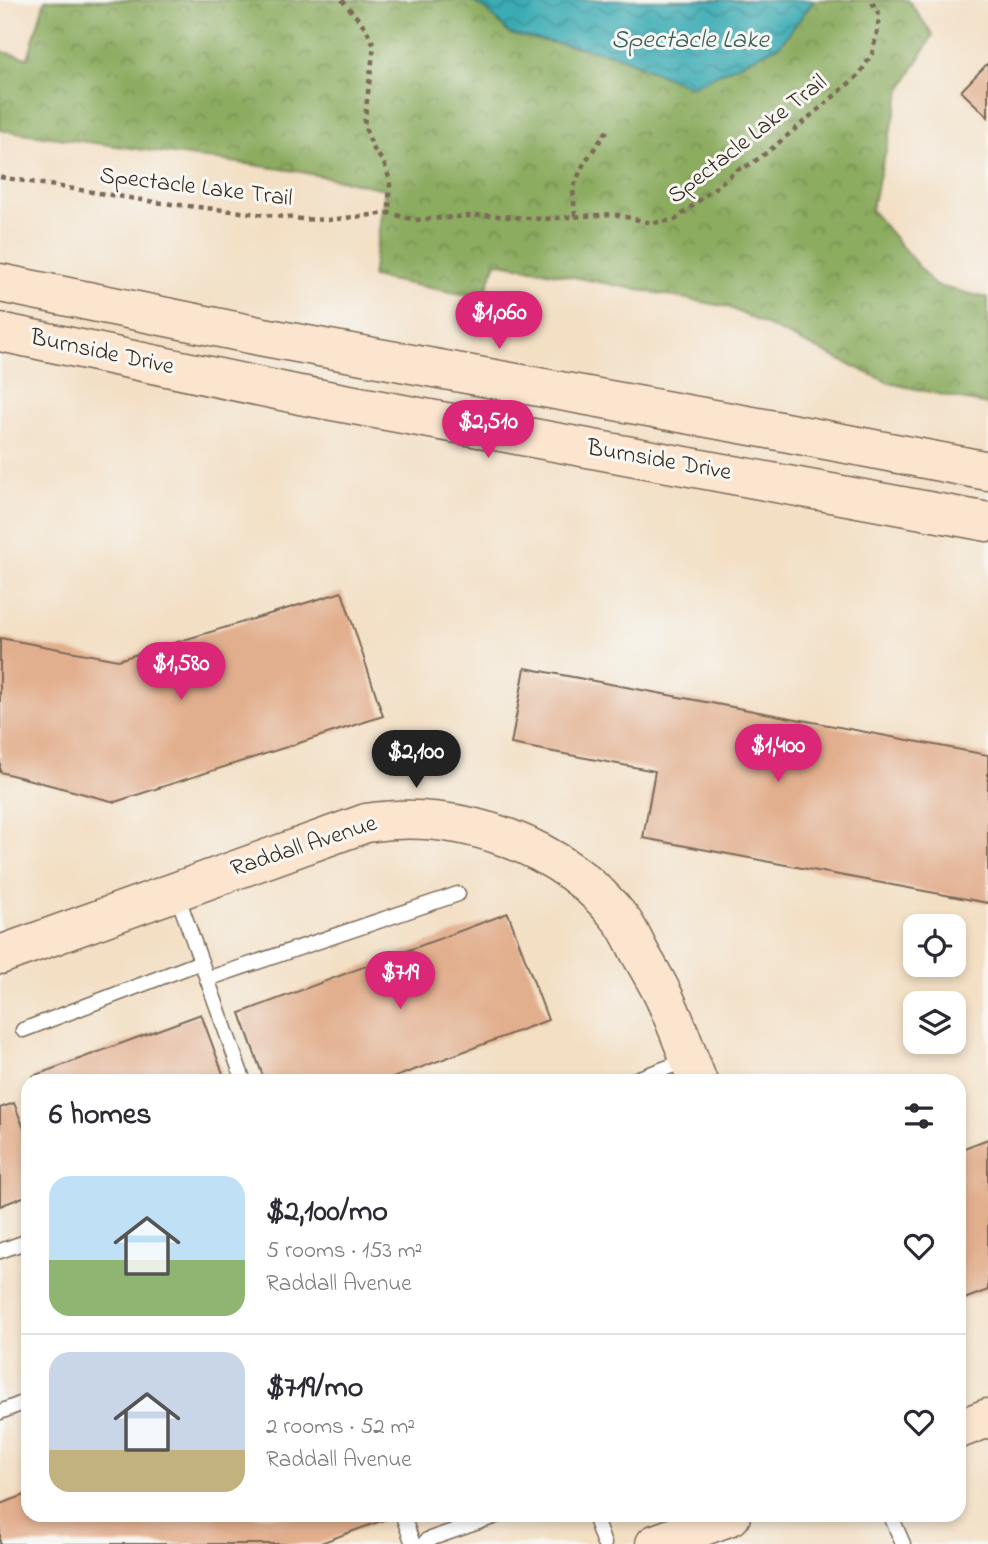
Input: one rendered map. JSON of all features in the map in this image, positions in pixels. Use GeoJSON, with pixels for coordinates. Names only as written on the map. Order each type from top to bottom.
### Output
{"type":"FeatureCollection","features":[{"type":"Feature","properties":{"kind":"main road","name":"Burnside Drive"},"geometry":{"type":"LineString","coordinates":[[0,283],[291,343],[988,471]]}},
{"type":"Feature","properties":{"kind":"main road","name":"Burnside Drive"},"geometry":{"type":"LineString","coordinates":[[0,332],[300,395],[988,522]]}},
{"type":"Feature","properties":{"kind":"main road","name":"Raddall Avenue"},"geometry":{"type":"LineString","coordinates":[[0,954],[366,823],[396,818],[450,822],[483,828],[537,852],[592,887],[624,923],[664,997],[693,1070]]}},
{"type":"Feature","properties":{"kind":"main road"},"geometry":{"type":"LineString","coordinates":[[676,1541],[718,1522]]}},
{"type":"Feature","properties":{"kind":"lane"},"geometry":{"type":"LineString","coordinates":[[176,891],[241,1074]]}},
{"type":"Feature","properties":{"kind":"lane"},"geometry":{"type":"LineString","coordinates":[[207,979],[458,894]]}},
{"type":"Feature","properties":{"kind":"lane"},"geometry":{"type":"LineString","coordinates":[[23,1030],[201,962]]}},
{"type":"Feature","properties":{"kind":"lane"},"geometry":{"type":"LineString","coordinates":[[671,1074],[693,1070]]}},
{"type":"Feature","properties":{"kind":"lane"},"geometry":{"type":"LineString","coordinates":[[0,1251],[21,1244]]}},
{"type":"Feature","properties":{"kind":"lane"},"geometry":{"type":"LineString","coordinates":[[0,1412],[21,1404]]}},
{"type":"Feature","properties":{"kind":"lane"},"geometry":{"type":"LineString","coordinates":[[405,1522],[413,1544]]}},
{"type":"Feature","properties":{"kind":"lane"},"geometry":{"type":"LineString","coordinates":[[424,1544],[427,1540],[479,1522]]}},
{"type":"Feature","properties":{"kind":"lane"},"geometry":{"type":"LineString","coordinates":[[596,1522],[604,1544]]}},
{"type":"Feature","properties":{"kind":"lane"},"geometry":{"type":"LineString","coordinates":[[894,1522],[903,1544]]}},
{"type":"Feature","properties":{"kind":"path"},"geometry":{"type":"LineString","coordinates":[[342,0],[365,27],[374,45],[363,125],[373,148],[384,163],[390,181],[389,213]]}},
{"type":"Feature","properties":{"kind":"path","name":"Spectacle Lake Trail"},"geometry":{"type":"LineString","coordinates":[[0,177],[154,202],[302,219],[328,220],[389,213],[415,220],[483,215],[542,219],[614,214],[652,223],[675,220],[737,170],[751,164],[769,150],[859,75],[872,54],[878,28],[878,15],[871,0]]}},
{"type":"Feature","properties":{"kind":"path"},"geometry":{"type":"LineString","coordinates":[[575,216],[573,188],[584,163],[607,131]]}},
{"type":"Feature","properties":{"kind":"green space"},"geometry":{"type":"Polygon","coordinates":[[[45,0],[470,0],[487,10],[510,34],[613,54],[691,87],[780,45],[814,0],[908,0],[933,35],[901,90],[871,210],[934,285],[988,298],[988,405],[889,383],[728,307],[496,262],[483,298],[372,277],[385,189],[296,171],[0,130],[0,51],[28,58],[45,0]]]}},
{"type":"Feature","properties":{"kind":"water","name":"Spectacle Lake"},"geometry":{"type":"Polygon","coordinates":[[[470,0],[814,0],[780,45],[691,87],[613,54],[510,34],[487,10],[470,0]]]}},
{"type":"Feature","properties":{"kind":"building"},"geometry":{"type":"Polygon","coordinates":[[[988,63],[988,117],[961,91],[988,63]]]}},
{"type":"Feature","properties":{"kind":"building"},"geometry":{"type":"Polygon","coordinates":[[[342,592],[383,716],[115,802],[0,772],[0,638],[118,660],[342,592]]]}},
{"type":"Feature","properties":{"kind":"building"},"geometry":{"type":"Polygon","coordinates":[[[525,668],[988,755],[988,903],[643,838],[655,771],[511,744],[525,668]]]}},
{"type":"Feature","properties":{"kind":"building"},"geometry":{"type":"Polygon","coordinates":[[[508,913],[548,1020],[403,1074],[262,1074],[240,1013],[508,913]]]}},
{"type":"Feature","properties":{"kind":"building"},"geometry":{"type":"Polygon","coordinates":[[[201,1014],[223,1074],[38,1074],[201,1014]]]}},
{"type":"Feature","properties":{"kind":"building"},"geometry":{"type":"Polygon","coordinates":[[[14,1103],[21,1121],[21,1198],[0,1206],[0,1108],[14,1103]]]}},
{"type":"Feature","properties":{"kind":"building"},"geometry":{"type":"Polygon","coordinates":[[[988,1139],[988,1290],[966,1298],[966,1147],[988,1139]]]}},
{"type":"Feature","properties":{"kind":"building"},"geometry":{"type":"Polygon","coordinates":[[[21,1496],[21,1522],[378,1522],[318,1544],[0,1544],[0,1504],[21,1496]]]}}]}
